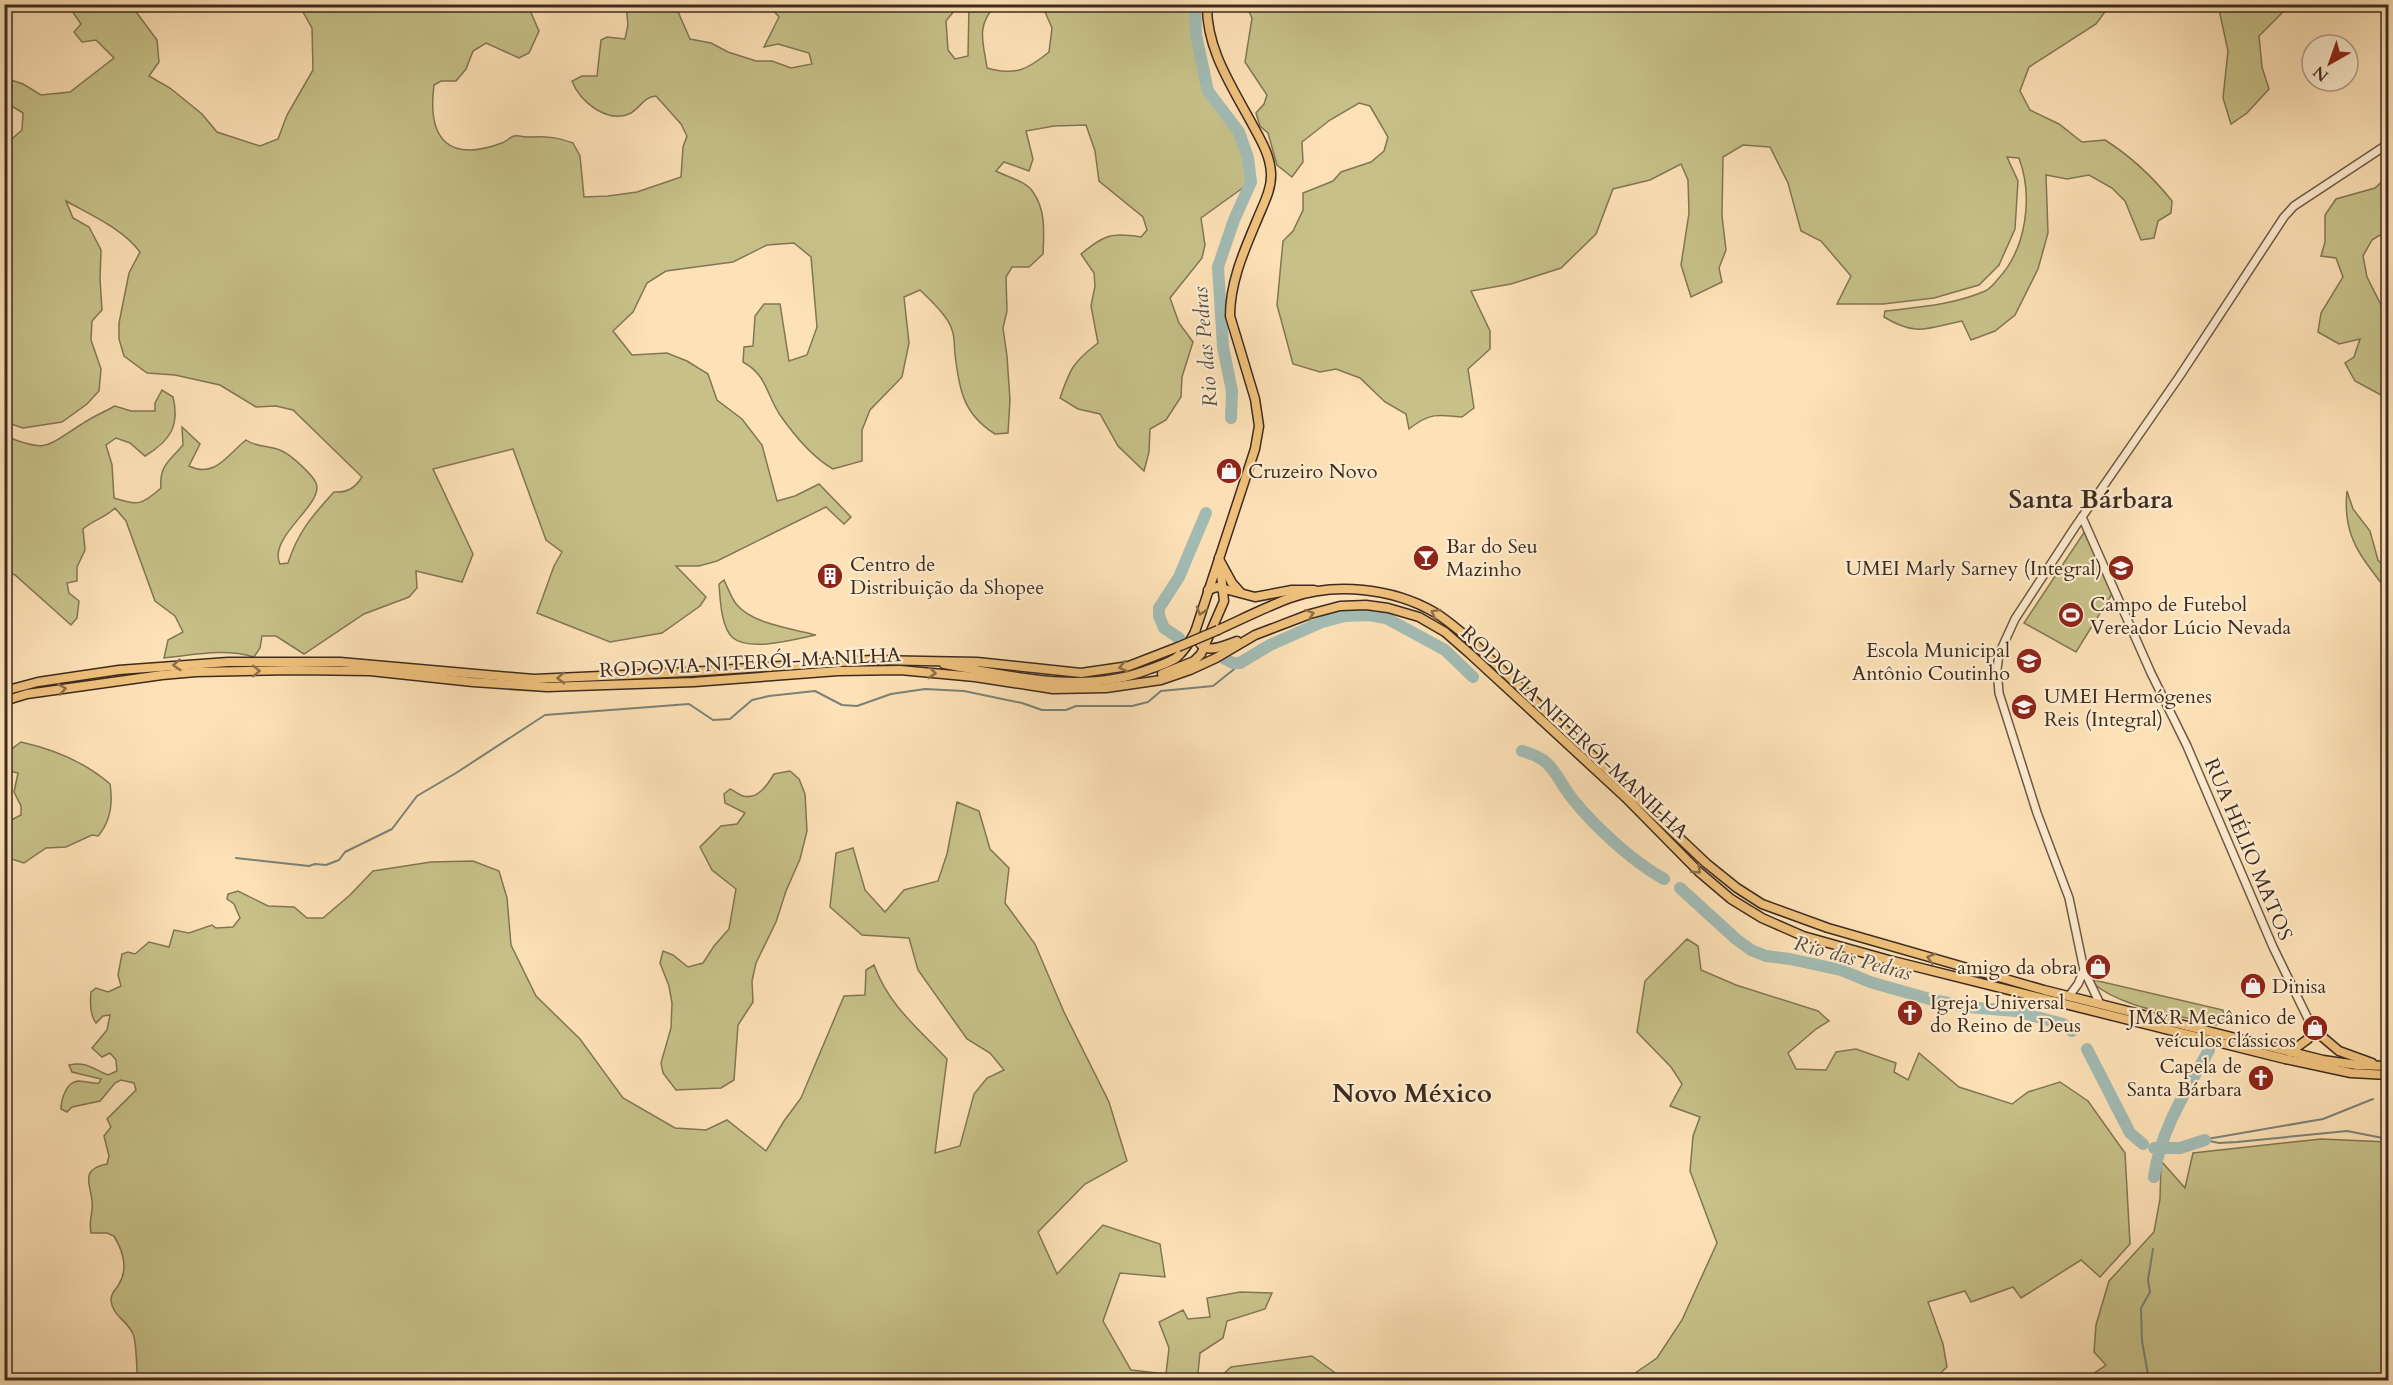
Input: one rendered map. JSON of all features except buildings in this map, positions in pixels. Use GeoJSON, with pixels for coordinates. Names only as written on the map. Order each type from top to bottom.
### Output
{"type":"FeatureCollection","features":[{"type":"Feature","properties":{"kind":"main road"},"geometry":{"type":"LineString","coordinates":[[929,661],[1019,676],[1075,682],[1096,681],[1128,677],[1168,662],[1182,652],[1195,632],[1255,448],[1258,429],[1255,399],[1230,316],[1230,301],[1231,291],[1244,253],[1266,198],[1271,174],[1266,148],[1233,89],[1210,40],[1207,27],[1207,4]]}},
{"type":"Feature","properties":{"kind":"main road"},"geometry":{"type":"LineString","coordinates":[[1128,686],[1194,661],[1205,647],[1212,626],[1223,605],[1224,589],[1219,558]]}},
{"type":"Feature","properties":{"kind":"main road"},"geometry":{"type":"LineString","coordinates":[[1219,558],[1226,574],[1240,593]]}},
{"type":"Feature","properties":{"kind":"main road"},"geometry":{"type":"LineString","coordinates":[[1208,590],[1214,587],[1255,597],[1292,590],[1326,590]]}},
{"type":"Feature","properties":{"kind":"main road","name":"RODOVIA NITERÓI-MANILHA"},"geometry":{"type":"LineString","coordinates":[[4,691],[38,682],[162,665],[228,662],[340,662],[534,679],[690,672],[836,661],[977,662],[1081,673],[1129,666],[1291,598],[1326,590],[1362,590],[1416,604],[1447,621],[1588,750],[1706,863],[1737,888],[1762,904],[1828,928],[2100,1005],[2339,1063],[2386,1066]]}},
{"type":"Feature","properties":{"kind":"main road","name":"RODOVIA NITERÓI-MANILHA"},"geometry":{"type":"LineString","coordinates":[[4,701],[27,694],[162,675],[294,670],[370,671],[547,687],[694,682],[870,670],[931,672],[1072,690],[1128,686],[1161,680],[1216,658],[1255,635],[1310,614],[1340,606],[1366,605],[1388,608],[1410,613],[1428,621],[1469,652],[1625,797],[1698,872],[1747,910],[1786,929],[1899,963],[2285,1059],[2351,1073],[2388,1075]]}},
{"type":"Feature","properties":{"kind":"main road"},"geometry":{"type":"LineString","coordinates":[[1195,632],[1198,642],[1205,647],[1217,648],[1255,635]]}},
{"type":"Feature","properties":{"kind":"main road"},"geometry":{"type":"LineString","coordinates":[[2290,1052],[2308,1039],[2313,1029],[2339,1051],[2386,1066]]}},
{"type":"Feature","properties":{"kind":"street"},"geometry":{"type":"LineString","coordinates":[[2100,1005],[2084,970],[2069,898],[2016,751],[1997,683],[1996,669],[2003,642],[2015,619],[2082,517],[2179,377],[2284,217],[2294,206],[2388,144]]}},
{"type":"Feature","properties":{"kind":"street","name":"RUA HÉLIO MATOS"},"geometry":{"type":"LineString","coordinates":[[2082,517],[2151,673],[2187,746],[2273,947],[2313,1029]]}},
{"type":"Feature","properties":{"kind":"street"},"geometry":{"type":"LineString","coordinates":[[2068,996],[2078,984],[2084,970]]}},
{"type":"Feature","properties":{"kind":"shaded area"},"geometry":{"type":"Polygon","coordinates":[[[892,4],[895,7],[902,4],[952,5],[954,11],[946,21],[948,50],[955,59],[968,56],[969,5],[995,5],[983,28],[984,50],[987,68],[1005,71],[1027,67],[1049,52],[1052,28],[1042,5],[1190,5],[1201,83],[1239,132],[1248,158],[1251,182],[1201,218],[1205,245],[1202,258],[1170,298],[1179,323],[1193,342],[1182,377],[1181,397],[1166,420],[1150,429],[1149,452],[1144,471],[1118,446],[1100,414],[1078,409],[1060,398],[1073,367],[1098,343],[1091,306],[1095,286],[1094,273],[1081,254],[1102,239],[1115,235],[1141,237],[1147,230],[1143,217],[1099,181],[1095,151],[1086,125],[1054,126],[1026,131],[1033,159],[1029,171],[1004,162],[996,171],[1030,188],[1040,206],[1044,230],[1043,254],[1029,267],[1012,267],[1006,277],[1007,311],[1003,328],[1010,400],[1008,433],[995,434],[984,426],[969,409],[958,378],[954,336],[950,325],[938,308],[920,290],[904,297],[909,343],[902,377],[870,410],[862,430],[862,461],[833,469],[797,438],[775,407],[762,379],[743,362],[744,347],[753,346],[755,316],[764,304],[780,304],[789,361],[807,355],[817,327],[811,257],[794,243],[767,245],[733,262],[666,271],[647,283],[633,312],[613,331],[632,355],[667,353],[687,361],[708,374],[717,400],[742,419],[762,445],[777,501],[795,496],[819,484],[851,517],[844,524],[826,507],[717,561],[699,566],[676,566],[706,597],[700,606],[662,633],[610,642],[537,613],[554,566],[562,552],[546,540],[513,449],[433,469],[473,554],[462,582],[416,571],[417,588],[409,597],[364,614],[304,654],[276,636],[262,636],[260,648],[254,657],[220,653],[164,658],[168,640],[183,632],[175,616],[155,601],[126,521],[115,508],[83,529],[85,550],[77,567],[77,581],[67,583],[69,593],[79,601],[77,618],[71,625],[15,575],[5,571],[5,436],[30,445],[46,445],[115,406],[131,411],[155,411],[155,403],[162,390],[173,397],[175,416],[171,432],[161,445],[145,456],[130,443],[116,438],[106,445],[112,465],[114,498],[134,503],[144,501],[161,488],[164,469],[183,445],[182,427],[200,444],[189,466],[198,469],[214,467],[246,440],[277,449],[291,456],[306,470],[314,479],[317,491],[281,543],[278,554],[280,564],[288,563],[306,525],[334,492],[350,489],[362,477],[293,410],[276,406],[256,407],[220,385],[175,375],[147,373],[124,356],[119,339],[119,323],[129,273],[140,252],[116,229],[66,201],[73,218],[89,227],[101,250],[102,310],[92,321],[91,340],[101,369],[99,391],[87,404],[62,422],[23,428],[5,422],[5,145],[22,130],[23,113],[5,102],[5,78],[23,84],[41,95],[70,92],[114,58],[96,40],[82,42],[74,32],[81,24],[68,5],[131,5],[157,40],[159,62],[149,76],[170,88],[202,114],[217,132],[260,146],[278,139],[287,115],[313,70],[312,28],[299,5],[523,5],[529,8],[539,31],[529,53],[519,58],[486,43],[473,51],[466,69],[456,81],[441,81],[434,85],[434,120],[445,142],[455,148],[468,150],[483,148],[516,136],[551,137],[573,143],[580,156],[584,197],[637,192],[681,177],[683,147],[687,136],[681,124],[656,96],[645,101],[629,114],[612,116],[595,109],[588,103],[572,81],[582,76],[597,76],[601,40],[607,37],[625,39],[628,25],[626,5],[675,5],[690,39],[711,43],[728,52],[756,61],[772,61],[791,68],[812,64],[809,53],[778,44],[764,47],[779,17],[768,5],[892,4]]]}},
{"type":"Feature","properties":{"kind":"shaded area"},"geometry":{"type":"Polygon","coordinates":[[[1246,5],[2110,5],[2096,24],[2029,67],[2020,91],[2030,110],[2059,124],[2082,142],[2105,140],[2133,160],[2172,201],[2171,213],[2158,221],[2154,238],[2141,240],[2125,201],[2112,188],[2089,175],[2067,179],[2046,175],[2048,233],[2038,269],[2015,315],[1995,331],[1971,340],[1962,321],[1931,328],[1914,329],[1884,317],[1885,311],[1936,305],[1973,296],[1989,289],[2008,266],[2021,237],[2025,221],[2026,189],[2019,158],[2007,157],[2018,181],[2015,229],[1999,265],[1979,285],[1934,298],[1883,304],[1837,304],[1851,276],[1821,241],[1801,231],[1788,183],[1770,147],[1743,145],[1723,157],[1722,216],[1726,250],[1719,268],[1722,282],[1691,297],[1681,265],[1689,213],[1688,180],[1681,164],[1650,180],[1613,189],[1596,234],[1561,268],[1511,284],[1471,291],[1490,331],[1490,349],[1468,369],[1474,408],[1462,417],[1440,415],[1428,417],[1409,429],[1406,414],[1385,402],[1360,378],[1336,369],[1320,372],[1293,364],[1277,305],[1283,241],[1293,231],[1303,210],[1303,193],[1333,181],[1341,172],[1371,162],[1384,151],[1388,137],[1370,106],[1359,103],[1330,120],[1302,142],[1303,162],[1292,177],[1277,165],[1268,133],[1260,126],[1256,113],[1264,104],[1267,95],[1245,62],[1252,18],[1246,5]]]}},
{"type":"Feature","properties":{"kind":"shaded area"},"geometry":{"type":"Polygon","coordinates":[[[2218,5],[2290,5],[2259,36],[2262,67],[2269,89],[2247,113],[2231,124],[2223,98],[2228,51],[2218,5]]]}},
{"type":"Feature","properties":{"kind":"shaded area"},"geometry":{"type":"Polygon","coordinates":[[[2388,176],[2388,230],[2372,240],[2363,256],[2367,277],[2388,319],[2388,395],[2381,395],[2355,381],[2345,363],[2354,357],[2360,339],[2339,344],[2318,332],[2321,313],[2343,277],[2336,258],[2321,256],[2325,242],[2325,215],[2336,199],[2375,188],[2388,176]]]}},
{"type":"Feature","properties":{"kind":"shaded area"},"geometry":{"type":"Polygon","coordinates":[[[2347,491],[2353,509],[2370,531],[2378,560],[2388,570],[2388,592],[2362,557],[2351,534],[2346,507],[2347,491]]]}},
{"type":"Feature","properties":{"kind":"shaded area"},"geometry":{"type":"Polygon","coordinates":[[[2085,531],[2112,594],[2076,652],[2024,623],[2085,531]]]}},
{"type":"Feature","properties":{"kind":"shaded area"},"geometry":{"type":"Polygon","coordinates":[[[724,580],[737,605],[753,617],[774,625],[816,635],[761,644],[750,644],[733,638],[726,627],[722,612],[719,584],[724,580]]]}},
{"type":"Feature","properties":{"kind":"shaded area"},"geometry":{"type":"Polygon","coordinates":[[[21,742],[68,757],[90,769],[110,784],[110,812],[98,836],[92,835],[66,847],[46,848],[24,863],[5,857],[5,827],[9,821],[21,815],[21,806],[14,792],[18,773],[5,770],[5,751],[21,742]]]}},
{"type":"Feature","properties":{"kind":"shaded area"},"geometry":{"type":"Polygon","coordinates":[[[790,771],[799,779],[805,794],[807,831],[800,859],[776,922],[756,963],[752,981],[753,1002],[738,1025],[734,1080],[721,1088],[676,1090],[663,1073],[661,1063],[671,1028],[672,1003],[669,986],[660,963],[663,951],[673,955],[688,967],[703,963],[729,929],[736,889],[712,870],[700,847],[721,826],[737,824],[745,813],[725,803],[724,794],[730,789],[743,796],[753,796],[762,790],[774,774],[790,771]]]}},
{"type":"Feature","properties":{"kind":"shaded area"},"geometry":{"type":"Polygon","coordinates":[[[957,802],[979,811],[990,849],[1009,868],[1005,903],[1035,944],[1064,1012],[1109,1102],[1127,1161],[1085,1184],[1038,1232],[1057,1274],[1103,1225],[1160,1244],[1165,1277],[1120,1273],[1103,1321],[1131,1370],[1166,1374],[1169,1348],[1159,1322],[1183,1310],[1188,1319],[1210,1317],[1207,1298],[1240,1292],[1272,1293],[1265,1309],[1227,1321],[1223,1338],[1200,1353],[1198,1373],[1213,1380],[138,1380],[133,1334],[114,1310],[111,1300],[124,1272],[122,1254],[114,1236],[107,1233],[91,1233],[92,1202],[89,1181],[92,1171],[107,1164],[109,1156],[104,1136],[111,1127],[107,1119],[136,1090],[134,1083],[121,1080],[115,1083],[100,1101],[72,1107],[67,1112],[61,1109],[63,1096],[74,1082],[99,1083],[101,1079],[72,1072],[69,1065],[89,1066],[108,1075],[117,1071],[116,1060],[110,1053],[102,1057],[92,1048],[107,1030],[110,1015],[103,1016],[96,1023],[92,1012],[91,992],[96,988],[108,992],[121,986],[118,975],[122,954],[128,952],[135,954],[149,942],[169,947],[174,930],[189,933],[212,925],[216,928],[233,927],[240,918],[234,904],[227,899],[228,894],[238,891],[268,906],[294,907],[307,918],[323,918],[373,871],[431,862],[473,861],[499,871],[507,898],[511,945],[536,996],[580,1039],[623,1098],[675,1128],[706,1130],[727,1120],[766,1151],[801,1098],[844,996],[865,995],[866,970],[874,965],[880,980],[896,1005],[947,1059],[935,1153],[960,1146],[974,1094],[987,1078],[1004,1070],[990,1053],[967,1039],[918,970],[909,938],[862,935],[830,907],[836,853],[853,848],[865,890],[885,912],[904,890],[938,881],[947,854],[957,802]]]}},
{"type":"Feature","properties":{"kind":"shaded area"},"geometry":{"type":"Polygon","coordinates":[[[1687,939],[1698,946],[1701,970],[1736,985],[1818,1011],[1829,1021],[1788,1053],[1796,1069],[1826,1070],[1836,1052],[1856,1049],[1896,1063],[1894,1072],[1908,1080],[1919,1053],[1959,1087],[2012,1104],[2028,1092],[2060,1082],[2088,1101],[2125,1153],[2130,1244],[2100,1277],[2081,1260],[2021,1298],[2013,1287],[1971,1302],[1965,1291],[1928,1302],[1943,1344],[1947,1367],[1933,1380],[1625,1380],[1657,1358],[1682,1320],[1717,1243],[1690,1171],[1693,1136],[1700,1117],[1670,1106],[1682,1084],[1671,1067],[1637,1032],[1645,981],[1687,939]]]}},
{"type":"Feature","properties":{"kind":"shaded area"},"geometry":{"type":"Polygon","coordinates":[[[2094,980],[2223,1010],[2224,1019],[2216,1025],[2134,1005],[2105,992],[2093,983],[2094,980]]]}},
{"type":"Feature","properties":{"kind":"shaded area"},"geometry":{"type":"Polygon","coordinates":[[[2321,1139],[2388,1142],[2388,1380],[2084,1380],[2106,1365],[2094,1352],[2096,1325],[2109,1281],[2154,1232],[2160,1199],[2161,1161],[2185,1188],[2193,1153],[2321,1139]]]}},
{"type":"Feature","properties":{"kind":"shaded area"},"geometry":{"type":"Polygon","coordinates":[[[1312,1356],[1345,1380],[1217,1380],[1231,1367],[1312,1356]]]}},
{"type":"Feature","properties":{"kind":"waterway","name":"Rio das Pedras"},"geometry":{"type":"LineString","coordinates":[[1195,4],[1196,35],[1208,91],[1239,132],[1248,158],[1251,182],[1234,220],[1218,267],[1223,347],[1232,391],[1231,418]]}},
{"type":"Feature","properties":{"kind":"waterway","name":"Rio das Pedras"},"geometry":{"type":"LineString","coordinates":[[1179,638],[1164,628],[1159,616],[1159,608],[1179,577],[1206,513]]}},
{"type":"Feature","properties":{"kind":"waterway"},"geometry":{"type":"LineString","coordinates":[[1225,659],[1233,663],[1240,663],[1270,645],[1322,622],[1345,616],[1368,615],[1386,618],[1445,650],[1473,677]]}},
{"type":"Feature","properties":{"kind":"waterway"},"geometry":{"type":"LineString","coordinates":[[236,858],[309,866],[326,865],[339,860],[345,852],[392,829],[417,796],[545,715],[689,704],[713,720],[730,719],[752,700],[769,696],[815,691],[842,705],[857,706],[891,694],[925,689],[964,691],[1022,703],[1042,710],[1066,710],[1076,706],[1132,706],[1148,702],[1161,691],[1213,686],[1243,662]]}},
{"type":"Feature","properties":{"kind":"waterway","name":"Rio das Pedras"},"geometry":{"type":"LineString","coordinates":[[1522,751],[1547,763],[1571,797],[1595,824],[1628,854],[1664,879]]}},
{"type":"Feature","properties":{"kind":"waterway","name":"Rio das Pedras"},"geometry":{"type":"LineString","coordinates":[[1680,888],[1736,939],[1751,950],[1766,956],[1841,970],[1870,982],[1933,1000],[1968,1007],[2015,1011],[2063,1024],[2072,1031]]}},
{"type":"Feature","properties":{"kind":"waterway","name":"Rio das Pedras"},"geometry":{"type":"LineString","coordinates":[[2087,1049],[2130,1133],[2143,1144]]}},
{"type":"Feature","properties":{"kind":"waterway"},"geometry":{"type":"LineString","coordinates":[[2154,1177],[2168,1127],[2209,1050]]}},
{"type":"Feature","properties":{"kind":"waterway"},"geometry":{"type":"LineString","coordinates":[[2207,1139],[2323,1119],[2373,1099]]}},
{"type":"Feature","properties":{"kind":"waterway"},"geometry":{"type":"LineString","coordinates":[[2205,1140],[2219,1143],[2237,1142],[2347,1131],[2388,1139]]}},
{"type":"Feature","properties":{"kind":"waterway","name":"Rio das Pedras"},"geometry":{"type":"LineString","coordinates":[[2154,1148],[2180,1148],[2205,1140]]}},
{"type":"Feature","properties":{"kind":"waterway","name":"Rio das Pedras"},"geometry":{"type":"LineString","coordinates":[[2149,1380],[2142,1341],[2141,1308],[2150,1292],[2148,1280],[2153,1249]]}},
{"type":"Feature","properties":{"kind":"place","name":"Cruzeiro Novo"},"geometry":{"type":"Point","coordinates":[1229,471]}},
{"type":"Feature","properties":{"kind":"place","name":"Bar do Seu Mazinho"},"geometry":{"type":"Point","coordinates":[1426,558]}},
{"type":"Feature","properties":{"kind":"place","name":"UMEI Marly Sarney (Integral)"},"geometry":{"type":"Point","coordinates":[2121,568]}},
{"type":"Feature","properties":{"kind":"place","name":"Centro de Distribuição da Shopee"},"geometry":{"type":"Point","coordinates":[830,576]}},
{"type":"Feature","properties":{"kind":"place","name":"Campo de Futebol Vereador Lúcio Nevada"},"geometry":{"type":"Point","coordinates":[2071,615]}},
{"type":"Feature","properties":{"kind":"place","name":"Escola Municipal Antônio Coutinho"},"geometry":{"type":"Point","coordinates":[2029,661]}},
{"type":"Feature","properties":{"kind":"place","name":"UMEI Hermógenes Reis (Integral)"},"geometry":{"type":"Point","coordinates":[2024,707]}},
{"type":"Feature","properties":{"kind":"place","name":"amigo da obra"},"geometry":{"type":"Point","coordinates":[2098,967]}},
{"type":"Feature","properties":{"kind":"place","name":"Dinisa"},"geometry":{"type":"Point","coordinates":[2253,986]}},
{"type":"Feature","properties":{"kind":"place","name":"Igreja Universal do Reino de Deus"},"geometry":{"type":"Point","coordinates":[1910,1013]}},
{"type":"Feature","properties":{"kind":"place","name":"JM&R Mecânico de veículos clássicos"},"geometry":{"type":"Point","coordinates":[2315,1028]}},
{"type":"Feature","properties":{"kind":"place","name":"Capela de Santa Bárbara"},"geometry":{"type":"Point","coordinates":[2261,1078]}},
{"type":"Feature","properties":{"kind":"district","name":"Santa Bárbara"},"geometry":{"type":"Point","coordinates":[2091,499]}},
{"type":"Feature","properties":{"kind":"district","name":"Novo México"},"geometry":{"type":"Point","coordinates":[1412,1093]}}]}
